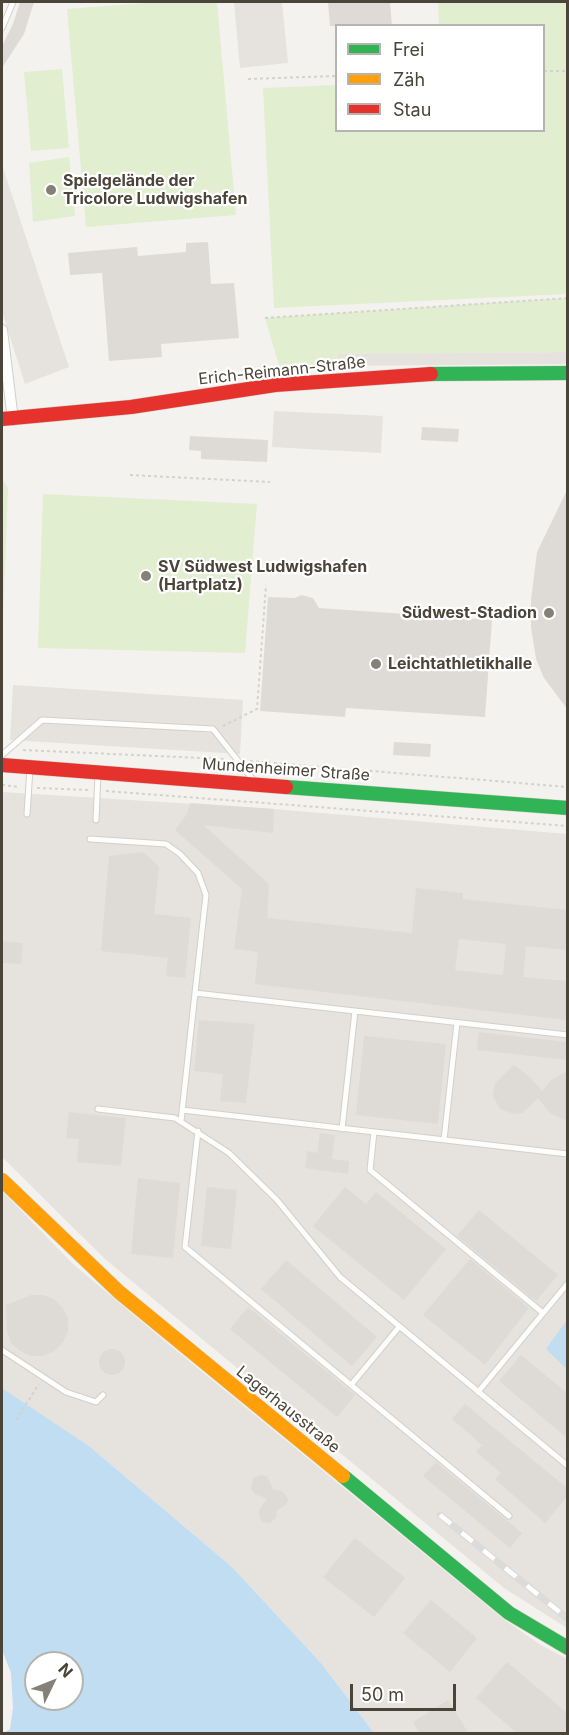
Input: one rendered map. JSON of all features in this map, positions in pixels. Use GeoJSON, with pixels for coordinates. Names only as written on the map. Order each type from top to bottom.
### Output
{"type":"FeatureCollection","features":[{"type":"Feature","properties":{"kind":"street"},"geometry":{"type":"LineString","coordinates":[[2,330],[7,420]]}},
{"type":"Feature","properties":{"kind":"street","name":"Erich-Reimann-Straße"},"geometry":{"type":"LineString","coordinates":[[7,420],[131,407],[287,384],[417,374],[567,373]]}},
{"type":"Feature","properties":{"kind":"street","name":"Mundenheimer Straße"},"geometry":{"type":"LineString","coordinates":[[2,765],[567,808]]}},
{"type":"Feature","properties":{"kind":"street","name":"Lagerhausstraße"},"geometry":{"type":"LineString","coordinates":[[2,1179],[67,1245],[128,1299],[509,1613],[567,1648]]}},
{"type":"Feature","properties":{"kind":"lane"},"geometry":{"type":"LineString","coordinates":[[2,28],[14,2]]}},
{"type":"Feature","properties":{"kind":"lane"},"geometry":{"type":"LineString","coordinates":[[2,755],[42,720],[213,729],[257,784]]}},
{"type":"Feature","properties":{"kind":"lane"},"geometry":{"type":"LineString","coordinates":[[27,814],[31,767]]}},
{"type":"Feature","properties":{"kind":"lane"},"geometry":{"type":"LineString","coordinates":[[96,820],[98,772]]}},
{"type":"Feature","properties":{"kind":"lane"},"geometry":{"type":"LineString","coordinates":[[90,839],[166,844],[180,854],[198,873],[206,895],[181,1121]]}},
{"type":"Feature","properties":{"kind":"lane"},"geometry":{"type":"LineString","coordinates":[[195,993],[567,1035]]}},
{"type":"Feature","properties":{"kind":"lane"},"geometry":{"type":"LineString","coordinates":[[342,1129],[355,1011]]}},
{"type":"Feature","properties":{"kind":"lane"},"geometry":{"type":"LineString","coordinates":[[444,1140],[457,1023]]}},
{"type":"Feature","properties":{"kind":"lane"},"geometry":{"type":"LineString","coordinates":[[98,1109],[181,1121],[229,1154],[257,1181],[340,1277],[567,1466]]}},
{"type":"Feature","properties":{"kind":"lane"},"geometry":{"type":"LineString","coordinates":[[182,1110],[567,1154]]}},
{"type":"Feature","properties":{"kind":"lane"},"geometry":{"type":"LineString","coordinates":[[198,1131],[185,1247],[509,1516]]}},
{"type":"Feature","properties":{"kind":"lane"},"geometry":{"type":"LineString","coordinates":[[374,1132],[370,1170],[543,1313]]}},
{"type":"Feature","properties":{"kind":"lane"},"geometry":{"type":"LineString","coordinates":[[478,1392],[567,1283]]}},
{"type":"Feature","properties":{"kind":"lane"},"geometry":{"type":"LineString","coordinates":[[351,1385],[399,1327]]}},
{"type":"Feature","properties":{"kind":"lane"},"geometry":{"type":"LineString","coordinates":[[2,1350],[66,1392],[96,1402],[103,1395]]}},
{"type":"Feature","properties":{"kind":"path"},"geometry":{"type":"LineString","coordinates":[[545,71],[567,71]]}},
{"type":"Feature","properties":{"kind":"path"},"geometry":{"type":"LineString","coordinates":[[248,79],[335,76]]}},
{"type":"Feature","properties":{"kind":"path"},"geometry":{"type":"LineString","coordinates":[[265,318],[567,298]]}},
{"type":"Feature","properties":{"kind":"path"},"geometry":{"type":"LineString","coordinates":[[130,475],[270,482]]}},
{"type":"Feature","properties":{"kind":"path"},"geometry":{"type":"LineString","coordinates":[[213,729],[257,709],[266,585]]}},
{"type":"Feature","properties":{"kind":"path"},"geometry":{"type":"LineString","coordinates":[[9,748],[237,759],[567,787]]}},
{"type":"Feature","properties":{"kind":"path"},"geometry":{"type":"LineString","coordinates":[[2,785],[98,790],[567,826]]}},
{"type":"Feature","properties":{"kind":"path"},"geometry":{"type":"LineString","coordinates":[[16,1420],[44,1377]]}},
{"type":"Feature","properties":{"kind":"shaded area"},"geometry":{"type":"Polygon","coordinates":[[[234,2],[282,2],[288,63],[240,68],[234,2]]]}},
{"type":"Feature","properties":{"kind":"shaded area"},"geometry":{"type":"Polygon","coordinates":[[[2,165],[69,367],[25,384],[2,312],[2,165]]]}},
{"type":"Feature","properties":{"kind":"shaded area"},"geometry":{"type":"Polygon","coordinates":[[[567,352],[567,364],[339,366],[337,354],[567,352]]]}},
{"type":"Feature","properties":{"kind":"shaded area"},"geometry":{"type":"Polygon","coordinates":[[[274,411],[383,416],[381,453],[272,447],[274,411]]]}},
{"type":"Feature","properties":{"kind":"shaded area"},"geometry":{"type":"Polygon","coordinates":[[[13,685],[243,700],[240,754],[10,740],[13,685]]]}},
{"type":"Feature","properties":{"kind":"shaded area"},"geometry":{"type":"Polygon","coordinates":[[[2,792],[274,809],[567,834],[567,1628],[504,1588],[105,1259],[2,1157],[2,792]]]}},
{"type":"Feature","properties":{"kind":"shaded area"},"geometry":{"type":"Polygon","coordinates":[[[2,796],[19,797],[15,858],[2,857],[2,796]]]}},
{"type":"Feature","properties":{"kind":"shaded area"},"geometry":{"type":"Polygon","coordinates":[[[2,1191],[73,1264],[167,1343],[506,1621],[541,1645],[567,1659],[567,1733],[374,1733],[321,1663],[232,1567],[89,1446],[2,1388],[2,1191]]]}},
{"type":"Feature","properties":{"kind":"green space"},"geometry":{"type":"Polygon","coordinates":[[[160,2],[217,2],[236,215],[86,227],[67,9],[160,2]]]}},
{"type":"Feature","properties":{"kind":"green space"},"geometry":{"type":"Polygon","coordinates":[[[438,2],[567,2],[567,294],[274,308],[263,88],[335,85],[335,132],[545,132],[545,24],[439,24],[438,2]]]}},
{"type":"Feature","properties":{"kind":"green space"},"geometry":{"type":"Polygon","coordinates":[[[62,69],[69,148],[31,151],[24,72],[62,69]]]}},
{"type":"Feature","properties":{"kind":"green space","name":"Spielgelände der Tricolore Ludwigshafen"},"geometry":{"type":"Polygon","coordinates":[[[69,157],[75,216],[33,222],[29,163],[69,157]]]}},
{"type":"Feature","properties":{"kind":"green space"},"geometry":{"type":"Polygon","coordinates":[[[567,298],[567,352],[337,354],[339,366],[279,365],[265,318],[567,298]]]}},
{"type":"Feature","properties":{"kind":"green space"},"geometry":{"type":"Polygon","coordinates":[[[2,478],[8,488],[2,648],[2,478]]]}},
{"type":"Feature","properties":{"kind":"green space","name":"SV Südwest Ludwigshafen (Hartplatz)"},"geometry":{"type":"Polygon","coordinates":[[[43,494],[257,504],[245,653],[38,648],[43,494]]]}},
{"type":"Feature","properties":{"kind":"water"},"geometry":{"type":"Polygon","coordinates":[[[567,1320],[567,1369],[546,1349],[567,1320]]]}},
{"type":"Feature","properties":{"kind":"water"},"geometry":{"type":"Polygon","coordinates":[[[2,1388],[89,1446],[232,1567],[321,1663],[374,1733],[4,1733],[10,1729],[13,1708],[11,1673],[2,1650],[2,1388]]]}},
{"type":"Feature","properties":{"kind":"building"},"geometry":{"type":"Polygon","coordinates":[[[20,2],[34,2],[24,34],[2,68],[2,46],[13,24],[20,2]]]}},
{"type":"Feature","properties":{"kind":"building"},"geometry":{"type":"Polygon","coordinates":[[[328,2],[390,2],[392,24],[335,24],[335,26],[330,26],[328,2]]]}},
{"type":"Feature","properties":{"kind":"building"},"geometry":{"type":"Polygon","coordinates":[[[208,242],[211,284],[234,283],[239,338],[161,344],[162,357],[109,361],[102,273],[70,275],[68,253],[137,247],[138,256],[186,252],[186,243],[208,242]]]}},
{"type":"Feature","properties":{"kind":"building"},"geometry":{"type":"Polygon","coordinates":[[[422,427],[459,429],[458,442],[421,440],[422,427]]]}},
{"type":"Feature","properties":{"kind":"building"},"geometry":{"type":"Polygon","coordinates":[[[190,436],[268,440],[267,462],[201,459],[201,451],[189,450],[190,436]]]}},
{"type":"Feature","properties":{"kind":"building","name":"Südwest-Stadion"},"geometry":{"type":"Polygon","coordinates":[[[567,490],[567,709],[544,678],[536,659],[531,627],[531,600],[537,552],[567,490]]]}},
{"type":"Feature","properties":{"kind":"building","name":"Leichtathletikhalle"},"geometry":{"type":"Polygon","coordinates":[[[301,595],[313,598],[319,608],[492,620],[485,717],[346,708],[345,717],[260,711],[268,597],[295,598],[301,595]]]}},
{"type":"Feature","properties":{"kind":"building"},"geometry":{"type":"Polygon","coordinates":[[[394,742],[431,744],[430,757],[393,755],[394,742]]]}},
{"type":"Feature","properties":{"kind":"building"},"geometry":{"type":"Polygon","coordinates":[[[190,803],[274,809],[273,833],[203,825],[269,884],[267,918],[412,933],[416,888],[463,893],[463,899],[567,910],[567,950],[526,946],[523,977],[567,981],[566,1020],[255,984],[258,952],[234,949],[242,889],[175,830],[187,814],[190,803]],[[459,939],[455,970],[503,975],[506,944],[459,939]]]}},
{"type":"Feature","properties":{"kind":"building"},"geometry":{"type":"Polygon","coordinates":[[[143,852],[159,867],[154,914],[191,918],[185,978],[166,976],[168,958],[101,951],[109,856],[143,852]]]}},
{"type":"Feature","properties":{"kind":"building"},"geometry":{"type":"Polygon","coordinates":[[[2,941],[23,943],[21,964],[2,963],[2,941]]]}},
{"type":"Feature","properties":{"kind":"building"},"geometry":{"type":"Polygon","coordinates":[[[199,1020],[255,1024],[246,1103],[220,1101],[223,1074],[194,1071],[199,1020]]]}},
{"type":"Feature","properties":{"kind":"building"},"geometry":{"type":"Polygon","coordinates":[[[479,1032],[567,1042],[567,1060],[477,1050],[479,1032]]]}},
{"type":"Feature","properties":{"kind":"building"},"geometry":{"type":"Polygon","coordinates":[[[364,1036],[446,1044],[438,1124],[356,1115],[364,1036]]]}},
{"type":"Feature","properties":{"kind":"building"},"geometry":{"type":"Polygon","coordinates":[[[514,1065],[529,1076],[542,1091],[551,1080],[567,1071],[567,1121],[550,1113],[538,1098],[522,1113],[514,1114],[500,1109],[493,1096],[495,1083],[514,1065]]]}},
{"type":"Feature","properties":{"kind":"building"},"geometry":{"type":"Polygon","coordinates":[[[69,1112],[126,1118],[121,1166],[77,1162],[79,1139],[66,1138],[69,1112]]]}},
{"type":"Feature","properties":{"kind":"building"},"geometry":{"type":"Polygon","coordinates":[[[320,1133],[335,1135],[332,1159],[349,1161],[348,1174],[305,1168],[307,1151],[317,1153],[320,1133]]]}},
{"type":"Feature","properties":{"kind":"building"},"geometry":{"type":"Polygon","coordinates":[[[138,1178],[180,1183],[173,1258],[131,1254],[138,1178]]]}},
{"type":"Feature","properties":{"kind":"building"},"geometry":{"type":"Polygon","coordinates":[[[207,1187],[237,1190],[231,1249],[201,1246],[207,1187]]]}},
{"type":"Feature","properties":{"kind":"building"},"geometry":{"type":"Polygon","coordinates":[[[345,1187],[366,1204],[376,1192],[446,1249],[404,1300],[313,1226],[345,1187]]]}},
{"type":"Feature","properties":{"kind":"building"},"geometry":{"type":"Polygon","coordinates":[[[479,1210],[558,1275],[536,1301],[457,1236],[479,1210]]]}},
{"type":"Feature","properties":{"kind":"building"},"geometry":{"type":"Polygon","coordinates":[[[470,1259],[529,1308],[485,1365],[423,1315],[470,1259]]]}},
{"type":"Feature","properties":{"kind":"building"},"geometry":{"type":"Polygon","coordinates":[[[286,1260],[377,1337],[352,1366],[261,1289],[286,1260]]]}},
{"type":"Feature","properties":{"kind":"building"},"geometry":{"type":"Polygon","coordinates":[[[31,1295],[43,1295],[54,1299],[63,1308],[68,1319],[68,1331],[63,1342],[54,1351],[43,1356],[31,1356],[20,1351],[11,1343],[7,1332],[6,1305],[31,1295]]]}},
{"type":"Feature","properties":{"kind":"building"},"geometry":{"type":"Polygon","coordinates":[[[248,1307],[355,1395],[337,1417],[230,1329],[248,1307]]]}},
{"type":"Feature","properties":{"kind":"building"},"geometry":{"type":"Polygon","coordinates":[[[112,1349],[121,1353],[125,1362],[121,1371],[112,1375],[103,1371],[99,1362],[103,1353],[112,1349]]]}},
{"type":"Feature","properties":{"kind":"building"},"geometry":{"type":"Polygon","coordinates":[[[521,1355],[567,1393],[567,1438],[499,1381],[521,1355]]]}},
{"type":"Feature","properties":{"kind":"building"},"geometry":{"type":"Polygon","coordinates":[[[465,1404],[567,1488],[567,1497],[545,1523],[495,1479],[501,1473],[476,1452],[482,1445],[452,1419],[465,1404]]]}},
{"type":"Feature","properties":{"kind":"building"},"geometry":{"type":"Polygon","coordinates":[[[436,1462],[522,1533],[510,1548],[423,1476],[436,1462]]]}},
{"type":"Feature","properties":{"kind":"building"},"geometry":{"type":"Polygon","coordinates":[[[260,1475],[267,1476],[273,1489],[283,1492],[288,1499],[287,1504],[277,1510],[276,1517],[270,1523],[262,1522],[259,1516],[259,1510],[267,1499],[255,1494],[251,1489],[253,1478],[260,1475]]]}},
{"type":"Feature","properties":{"kind":"building"},"geometry":{"type":"Polygon","coordinates":[[[355,1538],[405,1578],[374,1617],[323,1577],[355,1538]]]}},
{"type":"Feature","properties":{"kind":"building"},"geometry":{"type":"Polygon","coordinates":[[[431,1600],[477,1638],[450,1672],[403,1633],[431,1600]]]}},
{"type":"Feature","properties":{"kind":"building"},"geometry":{"type":"Polygon","coordinates":[[[507,1662],[567,1713],[567,1734],[518,1734],[476,1698],[507,1662]]]}},
{"type":"Feature","properties":{"kind":"building"},"geometry":{"type":"Polygon","coordinates":[[[448,1700],[469,1734],[420,1734],[413,1722],[448,1700]]]}},
{"type":"Feature","properties":{"kind":"railway"},"geometry":{"type":"LineString","coordinates":[[440,1515],[568,1619]]}},
{"type":"Feature","properties":{"kind":"traffic: fast"},"geometry":{"type":"LineString","coordinates":[[431,374],[568,373]]}},
{"type":"Feature","properties":{"kind":"traffic: fast"},"geometry":{"type":"LineString","coordinates":[[286,787],[568,808]]}},
{"type":"Feature","properties":{"kind":"traffic: fast"},"geometry":{"type":"LineString","coordinates":[[343,1476],[509,1613],[568,1648]]}},
{"type":"Feature","properties":{"kind":"traffic: slow"},"geometry":{"type":"LineString","coordinates":[[2,1180],[119,1292],[343,1476]]}},
{"type":"Feature","properties":{"kind":"traffic: jam"},"geometry":{"type":"LineString","coordinates":[[2,419],[131,407],[275,385],[431,374]]}},
{"type":"Feature","properties":{"kind":"traffic: jam"},"geometry":{"type":"LineString","coordinates":[[2,765],[286,787]]}},
{"type":"Feature","properties":{"kind":"place","name":"Spielgelände der Tricolore Ludwigshafen"},"geometry":{"type":"Point","coordinates":[51,190]}},
{"type":"Feature","properties":{"kind":"place","name":"SV Südwest Ludwigshafen (Hartplatz)"},"geometry":{"type":"Point","coordinates":[146,576]}},
{"type":"Feature","properties":{"kind":"place","name":"Südwest-Stadion"},"geometry":{"type":"Point","coordinates":[549,613]}},
{"type":"Feature","properties":{"kind":"place","name":"Leichtathletikhalle"},"geometry":{"type":"Point","coordinates":[376,664]}}]}
